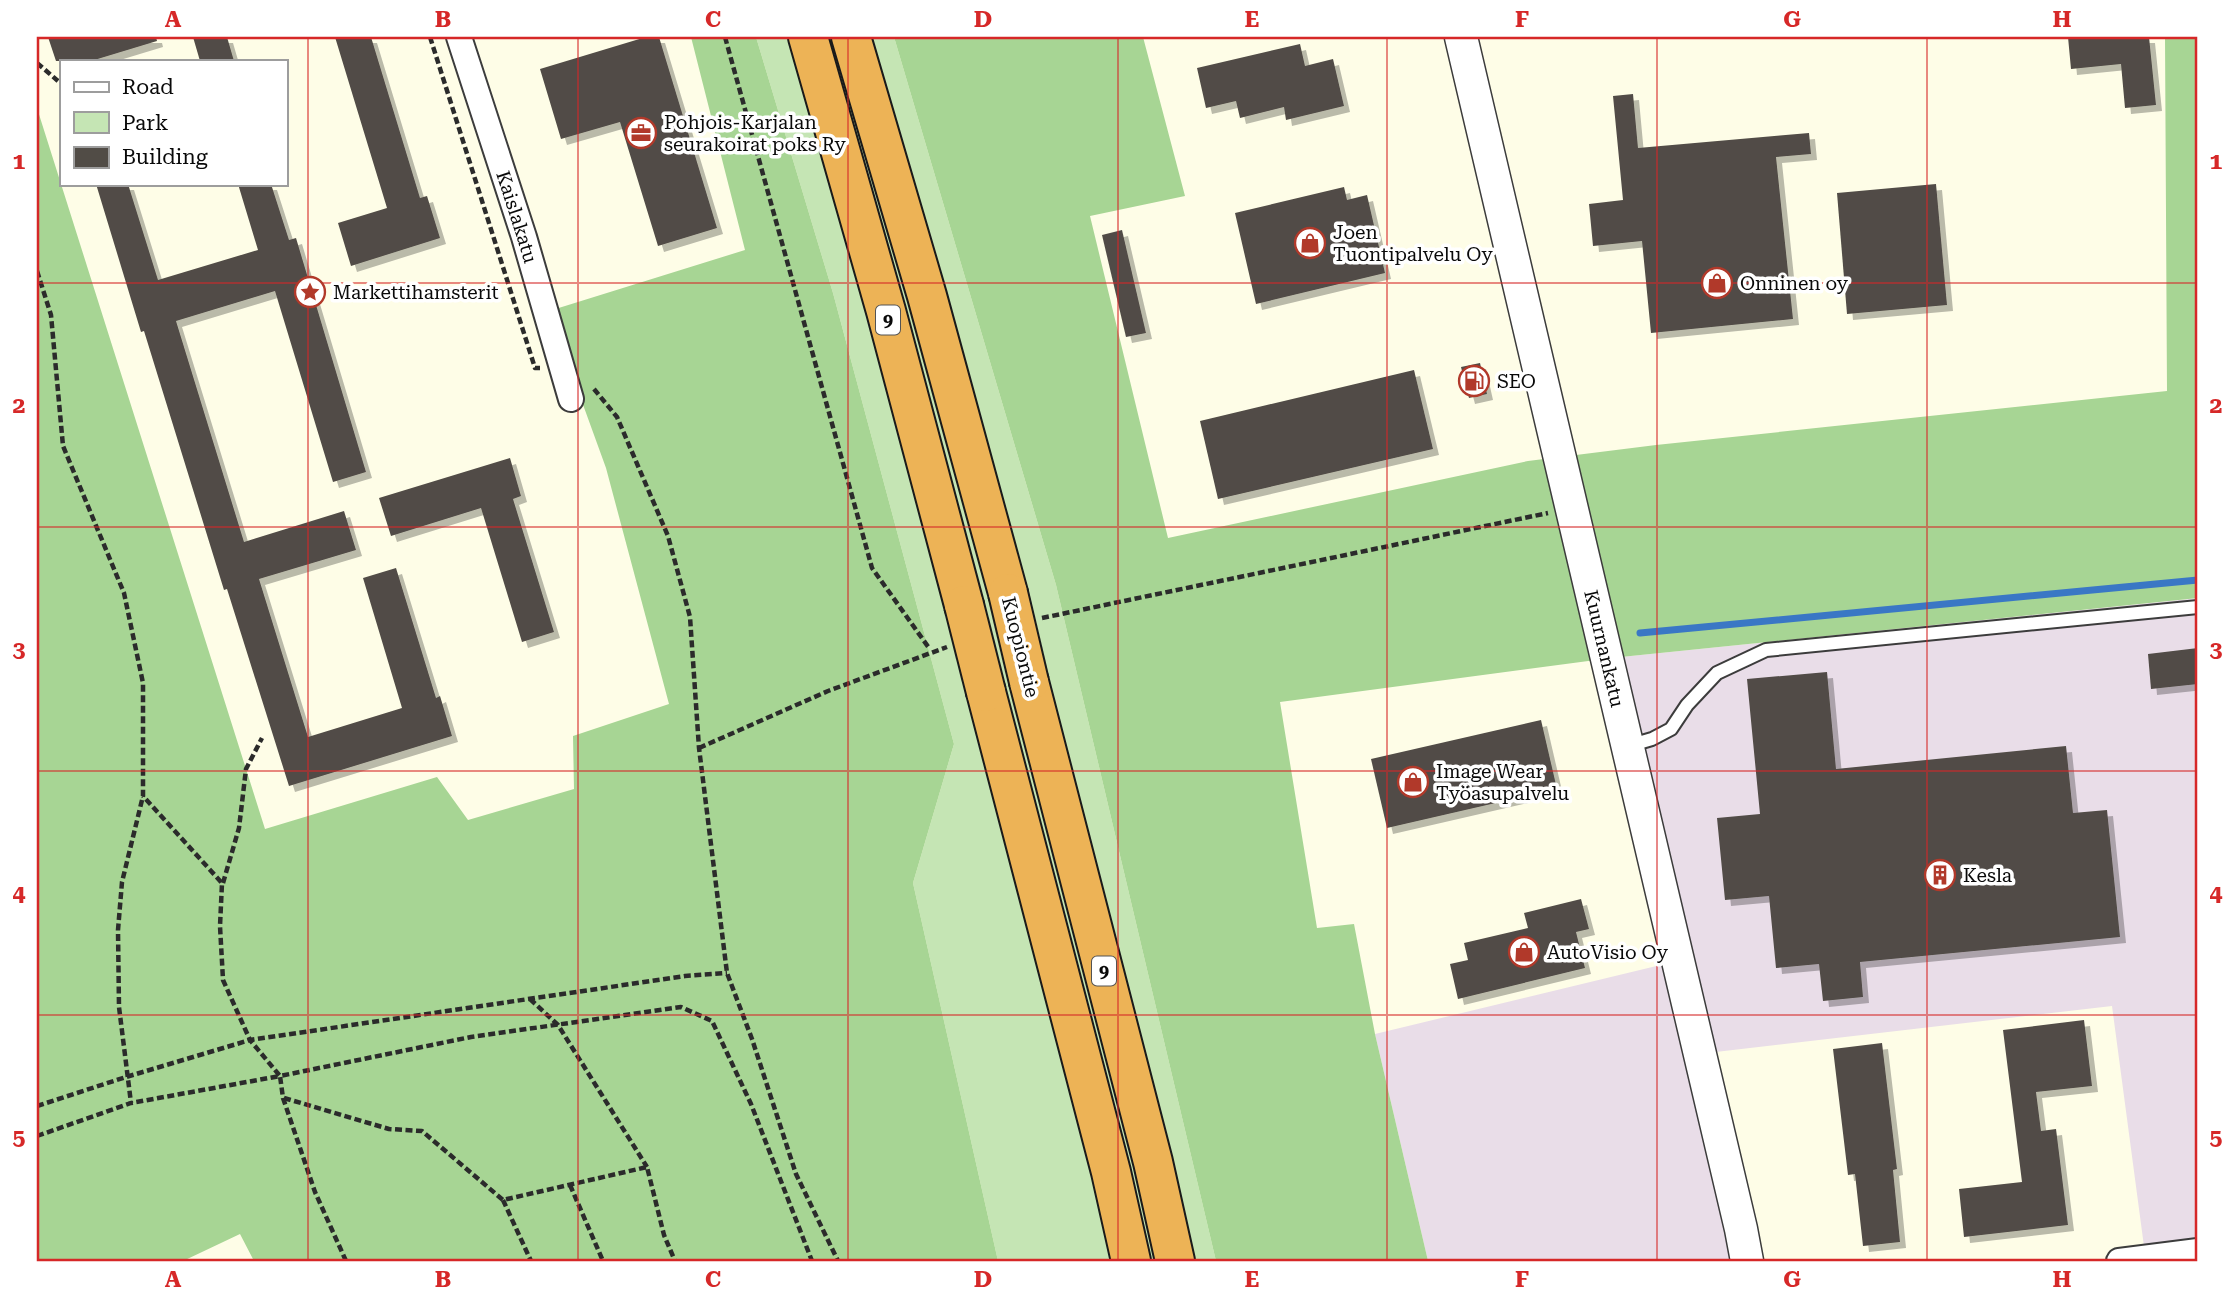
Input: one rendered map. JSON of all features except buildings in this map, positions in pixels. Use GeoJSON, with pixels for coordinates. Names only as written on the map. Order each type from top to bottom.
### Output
{"type":"FeatureCollection","features":[{"type":"Feature","properties":{"kind":"highway","name":"9"},"geometry":{"type":"LineString","coordinates":[[808,37],[886,311],[964,604],[1108,1159],[1131,1261]]}},
{"type":"Feature","properties":{"kind":"highway","name":"Kuopiontie"},"geometry":{"type":"LineString","coordinates":[[851,37],[928,296],[1008,593],[1153,1162],[1175,1261]]}},
{"type":"Feature","properties":{"kind":"street","name":"Kaislakatu"},"geometry":{"type":"LineString","coordinates":[[459,37],[524,237],[571,399]]}},
{"type":"Feature","properties":{"kind":"street","name":"Kuurnankatu"},"geometry":{"type":"LineString","coordinates":[[1461,37],[1738,1216],[1746,1261]]}},
{"type":"Feature","properties":{"kind":"street"},"geometry":{"type":"LineString","coordinates":[[2119,1261],[2198,1251]]}},
{"type":"Feature","properties":{"kind":"lane"},"geometry":{"type":"LineString","coordinates":[[1628,746],[1652,740],[1671,729],[1686,705],[1717,673],[1766,650],[2198,607]]}},
{"type":"Feature","properties":{"kind":"path"},"geometry":{"type":"LineString","coordinates":[[430,37],[535,368],[573,365],[617,417],[668,536],[690,617],[699,748],[727,973],[752,1039],[796,1174],[838,1261]]}},
{"type":"Feature","properties":{"kind":"path"},"geometry":{"type":"LineString","coordinates":[[725,37],[872,568],[929,648]]}},
{"type":"Feature","properties":{"kind":"path"},"geometry":{"type":"LineString","coordinates":[[37,63],[58,81]]}},
{"type":"Feature","properties":{"kind":"path"},"geometry":{"type":"LineString","coordinates":[[37,271],[51,315],[63,446],[124,593],[143,683],[143,796],[122,882],[118,930],[118,1007],[131,1103]]}},
{"type":"Feature","properties":{"kind":"path"},"geometry":{"type":"LineString","coordinates":[[1045,617],[1572,508]]}},
{"type":"Feature","properties":{"kind":"path"},"geometry":{"type":"LineString","coordinates":[[699,748],[828,691],[945,647]]}},
{"type":"Feature","properties":{"kind":"path"},"geometry":{"type":"LineString","coordinates":[[262,738],[246,769],[239,828],[222,883],[220,926],[223,980],[250,1040],[280,1076],[283,1098],[315,1192],[345,1261]]}},
{"type":"Feature","properties":{"kind":"path"},"geometry":{"type":"LineString","coordinates":[[143,796],[222,883]]}},
{"type":"Feature","properties":{"kind":"path"},"geometry":{"type":"LineString","coordinates":[[37,1106],[250,1040],[685,976],[727,973]]}},
{"type":"Feature","properties":{"kind":"path"},"geometry":{"type":"LineString","coordinates":[[530,999],[558,1025],[647,1167],[664,1235],[674,1261]]}},
{"type":"Feature","properties":{"kind":"path"},"geometry":{"type":"LineString","coordinates":[[37,1136],[131,1103],[471,1037],[681,1007],[712,1021],[751,1104],[813,1261]]}},
{"type":"Feature","properties":{"kind":"path"},"geometry":{"type":"LineString","coordinates":[[283,1098],[389,1129],[422,1130],[503,1200],[531,1261]]}},
{"type":"Feature","properties":{"kind":"path"},"geometry":{"type":"LineString","coordinates":[[503,1200],[647,1167]]}},
{"type":"Feature","properties":{"kind":"path"},"geometry":{"type":"LineString","coordinates":[[570,1185],[603,1261]]}},
{"type":"Feature","properties":{"kind":"shaded area"},"geometry":{"type":"Polygon","coordinates":[[[2198,598],[2198,1249],[2145,1254],[2112,1006],[1707,1053],[1755,1261],[1428,1261],[1375,1034],[1673,962],[1611,658],[2198,598]]]}},
{"type":"Feature","properties":{"kind":"green space"},"geometry":{"type":"Polygon","coordinates":[[[691,37],[756,37],[833,293],[954,744],[913,883],[998,1261],[254,1261],[240,1234],[183,1261],[37,1261],[37,108],[265,829],[437,777],[468,820],[574,789],[573,736],[669,704],[606,468],[549,311],[745,250],[691,37]]]}},
{"type":"Feature","properties":{"kind":"green space"},"geometry":{"type":"Polygon","coordinates":[[[756,37],[894,37],[1056,585],[1216,1261],[998,1261],[913,883],[954,744],[833,293],[756,37]]]}},
{"type":"Feature","properties":{"kind":"green space"},"geometry":{"type":"Polygon","coordinates":[[[894,37],[1143,37],[1185,196],[1090,216],[1168,538],[1528,461],[2167,391],[2165,37],[2198,37],[2198,598],[1611,658],[1280,702],[1317,928],[1354,924],[1375,1034],[1428,1261],[1216,1261],[1056,585],[894,37]]]}},
{"type":"Feature","properties":{"kind":"waterway"},"geometry":{"type":"LineString","coordinates":[[1640,633],[2198,580]]}},
{"type":"Feature","properties":{"kind":"place","name":"Pohjois-Karjalan seurakoirat poks Ry"},"geometry":{"type":"Point","coordinates":[641,133]}},
{"type":"Feature","properties":{"kind":"place","name":"Joen Tuontipalvelu Oy"},"geometry":{"type":"Point","coordinates":[1310,243]}},
{"type":"Feature","properties":{"kind":"place","name":"Onninen oy"},"geometry":{"type":"Point","coordinates":[1717,283]}},
{"type":"Feature","properties":{"kind":"place","name":"Markettihamsterit"},"geometry":{"type":"Point","coordinates":[310,292]}},
{"type":"Feature","properties":{"kind":"place","name":"SEO"},"geometry":{"type":"Point","coordinates":[1474,381]}},
{"type":"Feature","properties":{"kind":"place","name":"Image Wear Työasupalvelu"},"geometry":{"type":"Point","coordinates":[1413,782]}},
{"type":"Feature","properties":{"kind":"place","name":"Kesla"},"geometry":{"type":"Point","coordinates":[1940,875]}},
{"type":"Feature","properties":{"kind":"place","name":"AutoVisio Oy"},"geometry":{"type":"Point","coordinates":[1524,952]}}]}
